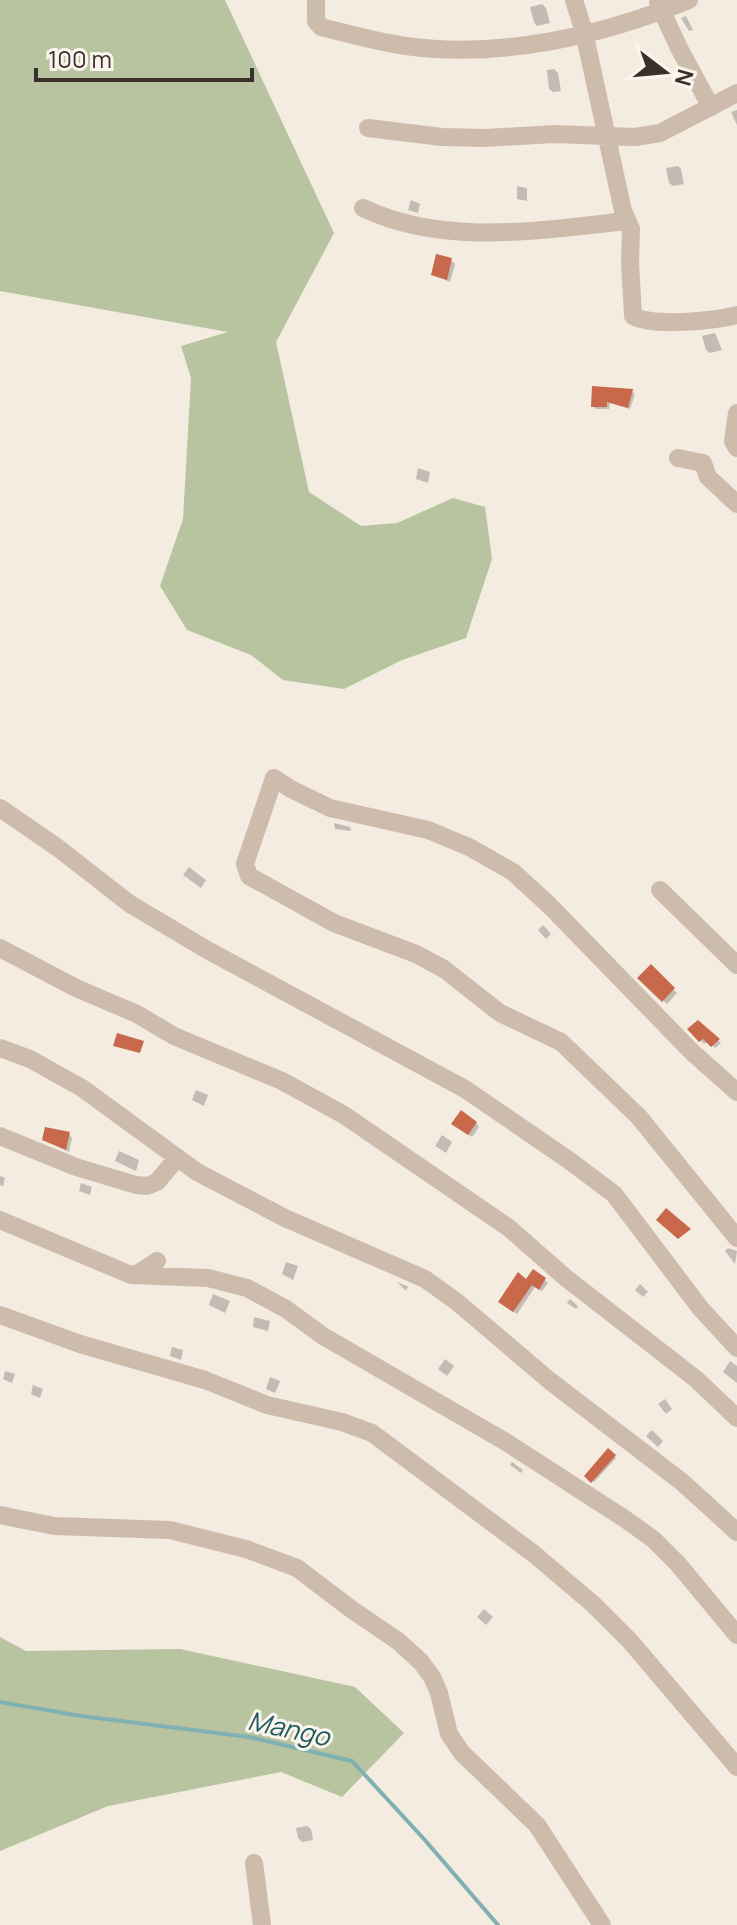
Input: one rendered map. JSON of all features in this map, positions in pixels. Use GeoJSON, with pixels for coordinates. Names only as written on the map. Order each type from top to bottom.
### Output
{"type":"FeatureCollection","features":[{"type":"Feature","properties":{"kind":"street"},"geometry":{"type":"LineString","coordinates":[[316,0],[316,21],[321,27],[373,41],[446,50],[525,47],[584,32],[659,6],[689,0]]}},
{"type":"Feature","properties":{"kind":"street"},"geometry":{"type":"LineString","coordinates":[[574,0],[631,229],[629,252],[632,312],[635,318],[695,322],[737,315]]}},
{"type":"Feature","properties":{"kind":"street"},"geometry":{"type":"LineString","coordinates":[[659,6],[711,107]]}},
{"type":"Feature","properties":{"kind":"street"},"geometry":{"type":"LineString","coordinates":[[368,128],[442,137],[554,134],[635,137],[660,133],[737,93]]}},
{"type":"Feature","properties":{"kind":"street"},"geometry":{"type":"LineString","coordinates":[[363,208],[390,220],[421,228],[476,232],[513,232],[627,221]]}},
{"type":"Feature","properties":{"kind":"street"},"geometry":{"type":"LineString","coordinates":[[737,413],[733,441],[737,448]]}},
{"type":"Feature","properties":{"kind":"street"},"geometry":{"type":"LineString","coordinates":[[678,458],[703,463],[708,477],[737,504]]}},
{"type":"Feature","properties":{"kind":"street"},"geometry":{"type":"LineString","coordinates":[[737,1092],[681,1042],[549,905],[513,872],[469,847],[428,830],[330,808],[274,778],[245,864],[249,876],[334,923],[430,962],[460,980],[500,1013],[561,1042],[639,1117],[737,1238]]}},
{"type":"Feature","properties":{"kind":"street"},"geometry":{"type":"LineString","coordinates":[[0,808],[130,904],[209,951],[465,1089],[570,1161],[614,1194],[701,1309],[737,1348]]}},
{"type":"Feature","properties":{"kind":"street"},"geometry":{"type":"LineString","coordinates":[[660,890],[737,965]]}},
{"type":"Feature","properties":{"kind":"street"},"geometry":{"type":"LineString","coordinates":[[0,948],[76,988],[137,1014],[174,1036],[282,1081],[344,1115],[509,1228],[566,1278],[696,1379],[737,1418]]}},
{"type":"Feature","properties":{"kind":"street"},"geometry":{"type":"LineString","coordinates":[[0,1048],[30,1059],[82,1088],[197,1172],[285,1218],[425,1279],[457,1302],[550,1381],[682,1482],[737,1532]]}},
{"type":"Feature","properties":{"kind":"street"},"geometry":{"type":"LineString","coordinates":[[0,1136],[76,1167],[136,1185],[147,1186],[157,1182],[177,1158]]}},
{"type":"Feature","properties":{"kind":"street"},"geometry":{"type":"LineString","coordinates":[[0,1220],[131,1275],[208,1278],[247,1288],[286,1309],[323,1336],[506,1442],[653,1539],[737,1635]]}},
{"type":"Feature","properties":{"kind":"street"},"geometry":{"type":"LineString","coordinates":[[131,1275],[157,1261]]}},
{"type":"Feature","properties":{"kind":"street"},"geometry":{"type":"LineString","coordinates":[[0,1315],[80,1344],[205,1380],[267,1405],[342,1422],[372,1433],[534,1554],[594,1605],[630,1641],[737,1767]]}},
{"type":"Feature","properties":{"kind":"street"},"geometry":{"type":"LineString","coordinates":[[0,1515],[54,1526],[170,1530],[246,1549],[297,1568],[398,1641],[421,1662],[439,1693],[449,1734],[462,1753],[537,1825],[602,1925]]}},
{"type":"Feature","properties":{"kind":"street"},"geometry":{"type":"LineString","coordinates":[[254,1863],[262,1925]]}},
{"type":"Feature","properties":{"kind":"green space"},"geometry":{"type":"Polygon","coordinates":[[[0,0],[225,0],[334,233],[276,342],[309,492],[361,526],[397,523],[453,498],[485,507],[492,559],[466,638],[402,660],[344,689],[283,680],[251,655],[187,630],[160,586],[183,519],[191,378],[181,346],[228,332],[0,291],[0,0]]]}},
{"type":"Feature","properties":{"kind":"green space"},"geometry":{"type":"Polygon","coordinates":[[[0,1637],[26,1651],[180,1649],[355,1687],[404,1733],[342,1797],[281,1772],[108,1806],[0,1851],[0,1637]]]}},
{"type":"Feature","properties":{"kind":"building"},"geometry":{"type":"Polygon","coordinates":[[[436,254],[452,258],[447,280],[431,275],[436,254]]]}},
{"type":"Feature","properties":{"kind":"building"},"geometry":{"type":"Polygon","coordinates":[[[592,386],[633,389],[628,408],[607,402],[607,407],[591,407],[592,386]]]}},
{"type":"Feature","properties":{"kind":"building"},"geometry":{"type":"Polygon","coordinates":[[[651,964],[675,988],[662,1002],[637,978],[651,964]]]}},
{"type":"Feature","properties":{"kind":"building"},"geometry":{"type":"Polygon","coordinates":[[[698,1020],[720,1039],[711,1047],[703,1039],[699,1042],[687,1029],[698,1020]]]}},
{"type":"Feature","properties":{"kind":"building"},"geometry":{"type":"Polygon","coordinates":[[[117,1033],[144,1041],[140,1053],[113,1046],[117,1033]]]}},
{"type":"Feature","properties":{"kind":"building"},"geometry":{"type":"Polygon","coordinates":[[[461,1110],[477,1122],[468,1135],[451,1124],[461,1110]]]}},
{"type":"Feature","properties":{"kind":"building"},"geometry":{"type":"Polygon","coordinates":[[[45,1127],[70,1132],[66,1150],[42,1140],[45,1127]]]}},
{"type":"Feature","properties":{"kind":"building"},"geometry":{"type":"Polygon","coordinates":[[[666,1208],[691,1229],[678,1239],[656,1220],[666,1208]]]}},
{"type":"Feature","properties":{"kind":"building"},"geometry":{"type":"Polygon","coordinates":[[[533,1269],[546,1278],[539,1290],[532,1285],[513,1312],[498,1302],[518,1272],[526,1279],[533,1269]]]}},
{"type":"Feature","properties":{"kind":"building"},"geometry":{"type":"Polygon","coordinates":[[[608,1448],[616,1455],[591,1483],[584,1476],[608,1448]]]}},
{"type":"Feature","properties":{"kind":"waterway","name":"Mango"},"geometry":{"type":"LineString","coordinates":[[0,1702],[81,1716],[249,1737],[352,1761],[498,1925]]}}]}
